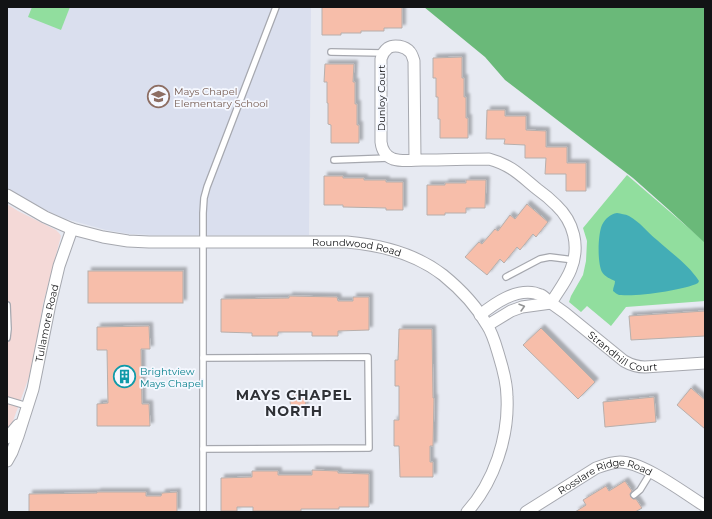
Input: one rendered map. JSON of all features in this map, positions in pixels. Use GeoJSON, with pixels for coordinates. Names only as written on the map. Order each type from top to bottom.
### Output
{"type":"FeatureCollection","features":[{"type":"Feature","properties":{"kind":"street","name":"Dunloy Court"},"geometry":{"type":"LineString","coordinates":[[391,158],[386,155],[382,149],[381,142],[381,59],[383,53],[388,48],[398,46],[405,48],[410,52],[414,61],[415,160]]}},
{"type":"Feature","properties":{"kind":"street"},"geometry":{"type":"LineString","coordinates":[[391,158],[397,160],[489,159],[500,162],[511,168],[557,206],[567,218],[575,237],[576,248],[574,260],[571,270],[551,303],[522,307],[511,311],[488,325]]}},
{"type":"Feature","properties":{"kind":"street","name":"Roundwood Road"},"geometry":{"type":"LineString","coordinates":[[7,196],[45,217],[72,229],[103,237],[128,240],[203,242],[347,242],[384,247],[426,264],[442,274],[458,289],[488,325],[503,371],[507,397],[506,424],[501,449],[494,469],[483,490],[467,512]]}},
{"type":"Feature","properties":{"kind":"street","name":"Tullamore Road"},"geometry":{"type":"LineString","coordinates":[[7,461],[12,452],[33,389],[57,274],[72,229]]}},
{"type":"Feature","properties":{"kind":"street","name":"Strandhill Court"},"geometry":{"type":"LineString","coordinates":[[480,314],[504,299],[514,295],[532,293],[541,295],[624,361],[632,365],[645,367],[705,363]]}},
{"type":"Feature","properties":{"kind":"street","name":"Tullamore Road"},"geometry":{"type":"LineString","coordinates":[[7,438],[23,418]]}},
{"type":"Feature","properties":{"kind":"street","name":"Rosslare Ridge Road"},"geometry":{"type":"LineString","coordinates":[[526,512],[596,468],[621,462],[634,465],[651,472],[705,506]]}},
{"type":"Feature","properties":{"kind":"lane"},"geometry":{"type":"LineString","coordinates":[[203,512],[204,198],[276,7]]}},
{"type":"Feature","properties":{"kind":"lane"},"geometry":{"type":"LineString","coordinates":[[331,52],[383,53]]}},
{"type":"Feature","properties":{"kind":"lane"},"geometry":{"type":"LineString","coordinates":[[334,160],[391,158]]}},
{"type":"Feature","properties":{"kind":"lane"},"geometry":{"type":"LineString","coordinates":[[506,277],[540,259],[550,257],[574,260]]}},
{"type":"Feature","properties":{"kind":"lane"},"geometry":{"type":"LineString","coordinates":[[7,305],[7,338]]}},
{"type":"Feature","properties":{"kind":"lane"},"geometry":{"type":"LineString","coordinates":[[203,358],[368,357],[369,448],[203,449]]}},
{"type":"Feature","properties":{"kind":"lane"},"geometry":{"type":"LineString","coordinates":[[7,400],[27,406]]}},
{"type":"Feature","properties":{"kind":"lane"},"geometry":{"type":"LineString","coordinates":[[634,495],[640,490],[651,472]]}},
{"type":"Feature","properties":{"kind":"shaded area","name":"Mays Chapel Elementary School"},"geometry":{"type":"Polygon","coordinates":[[[7,7],[311,7],[309,235],[129,234],[106,230],[66,219],[25,199],[7,188],[7,7]]]}},
{"type":"Feature","properties":{"kind":"shaded area"},"geometry":{"type":"Polygon","coordinates":[[[7,204],[56,230],[61,236],[43,304],[29,377],[13,421],[7,430],[7,204]]]}},
{"type":"Feature","properties":{"kind":"green space"},"geometry":{"type":"Polygon","coordinates":[[[32,7],[70,7],[61,30],[28,17],[32,7]]]}},
{"type":"Feature","properties":{"kind":"green space"},"geometry":{"type":"Polygon","coordinates":[[[424,7],[705,7],[705,243],[633,178],[505,80],[485,57],[424,7]]]}},
{"type":"Feature","properties":{"kind":"green space"},"geometry":{"type":"Polygon","coordinates":[[[627,175],[705,242],[705,301],[626,307],[611,326],[587,306],[581,312],[569,302],[583,275],[586,261],[587,241],[583,228],[627,175]]]}},
{"type":"Feature","properties":{"kind":"water"},"geometry":{"type":"Polygon","coordinates":[[[617,213],[629,216],[640,224],[690,269],[699,281],[698,283],[692,286],[649,294],[620,295],[613,291],[615,281],[608,278],[602,272],[600,267],[599,241],[603,223],[610,216],[617,213]]]}},
{"type":"Feature","properties":{"kind":"building"},"geometry":{"type":"Polygon","coordinates":[[[322,7],[402,7],[402,28],[384,28],[384,31],[361,31],[361,33],[341,33],[341,35],[322,35],[322,7]]]}},
{"type":"Feature","properties":{"kind":"building"},"geometry":{"type":"Polygon","coordinates":[[[462,57],[462,78],[464,78],[464,97],[466,97],[468,138],[440,138],[438,97],[436,97],[436,78],[433,78],[433,58],[462,57]]]}},
{"type":"Feature","properties":{"kind":"building"},"geometry":{"type":"Polygon","coordinates":[[[325,64],[354,64],[353,82],[355,82],[355,104],[357,104],[359,143],[331,143],[331,125],[328,124],[327,82],[324,82],[325,64]]]}},
{"type":"Feature","properties":{"kind":"building"},"geometry":{"type":"Polygon","coordinates":[[[487,110],[505,110],[505,116],[526,116],[526,130],[546,131],[546,147],[567,147],[567,163],[586,163],[586,191],[566,191],[566,174],[545,174],[546,158],[525,158],[525,145],[504,144],[505,139],[486,139],[487,110]]]}},
{"type":"Feature","properties":{"kind":"building"},"geometry":{"type":"Polygon","coordinates":[[[324,176],[343,176],[343,178],[364,178],[364,180],[403,182],[403,210],[343,207],[343,205],[324,205],[324,176]]]}},
{"type":"Feature","properties":{"kind":"building"},"geometry":{"type":"Polygon","coordinates":[[[466,180],[486,180],[485,208],[466,208],[466,213],[427,215],[427,185],[466,183],[466,180]]]}},
{"type":"Feature","properties":{"kind":"building"},"geometry":{"type":"Polygon","coordinates":[[[527,204],[548,222],[536,237],[533,234],[520,250],[517,247],[504,263],[500,259],[487,275],[465,257],[479,242],[482,244],[495,229],[498,231],[510,215],[515,219],[527,204]]]}},
{"type":"Feature","properties":{"kind":"building"},"geometry":{"type":"Polygon","coordinates":[[[88,271],[183,271],[183,303],[88,303],[88,271]]]}},
{"type":"Feature","properties":{"kind":"building"},"geometry":{"type":"Polygon","coordinates":[[[289,296],[337,297],[338,301],[353,301],[353,297],[369,297],[369,330],[338,331],[338,336],[312,336],[312,332],[278,332],[278,336],[252,336],[252,333],[221,332],[221,299],[289,298],[289,296]]]}},
{"type":"Feature","properties":{"kind":"building"},"geometry":{"type":"Polygon","coordinates":[[[705,311],[705,336],[631,340],[629,316],[705,311]]]}},
{"type":"Feature","properties":{"kind":"building","name":"Brightview Mays Chapel"},"geometry":{"type":"Polygon","coordinates":[[[149,326],[150,349],[141,349],[142,404],[149,404],[150,426],[97,426],[97,404],[108,403],[107,350],[97,350],[97,327],[149,326]]]}},
{"type":"Feature","properties":{"kind":"building"},"geometry":{"type":"Polygon","coordinates":[[[541,328],[595,382],[578,399],[523,345],[541,328]]]}},
{"type":"Feature","properties":{"kind":"building"},"geometry":{"type":"Polygon","coordinates":[[[399,329],[432,329],[434,398],[433,446],[430,446],[430,462],[433,462],[433,477],[400,477],[399,446],[394,446],[394,420],[399,420],[399,386],[395,386],[395,360],[398,360],[399,329]]]}},
{"type":"Feature","properties":{"kind":"building"},"geometry":{"type":"Polygon","coordinates":[[[691,388],[705,400],[705,429],[677,405],[691,388]]]}},
{"type":"Feature","properties":{"kind":"building"},"geometry":{"type":"Polygon","coordinates":[[[298,394],[304,396],[306,402],[304,408],[298,410],[292,408],[290,402],[292,396],[298,394]]]}},
{"type":"Feature","properties":{"kind":"building"},"geometry":{"type":"Polygon","coordinates":[[[654,397],[656,422],[605,427],[603,402],[654,397]]]}},
{"type":"Feature","properties":{"kind":"building"},"geometry":{"type":"Polygon","coordinates":[[[312,470],[369,474],[369,507],[301,509],[301,511],[253,511],[253,507],[237,507],[237,511],[221,511],[221,478],[252,477],[252,471],[278,471],[278,475],[312,475],[312,470]]]}},
{"type":"Feature","properties":{"kind":"building"},"geometry":{"type":"Polygon","coordinates":[[[625,481],[632,491],[630,494],[631,497],[636,499],[642,508],[635,512],[575,512],[586,505],[583,500],[606,486],[609,491],[625,481]]]}},
{"type":"Feature","properties":{"kind":"building"},"geometry":{"type":"Polygon","coordinates":[[[146,492],[146,496],[161,496],[162,493],[177,492],[177,512],[29,512],[29,494],[146,492]]]}},
{"type":"Feature","properties":{"kind":"place","name":"Mays Chapel Elementary School"},"geometry":{"type":"Point","coordinates":[159,97]}},
{"type":"Feature","properties":{"kind":"place","name":"Brightview Mays Chapel"},"geometry":{"type":"Point","coordinates":[125,377]}},
{"type":"Feature","properties":{"kind":"district","name":"MAYS CHAPEL NORTH"},"geometry":{"type":"Point","coordinates":[294,404]}}]}
